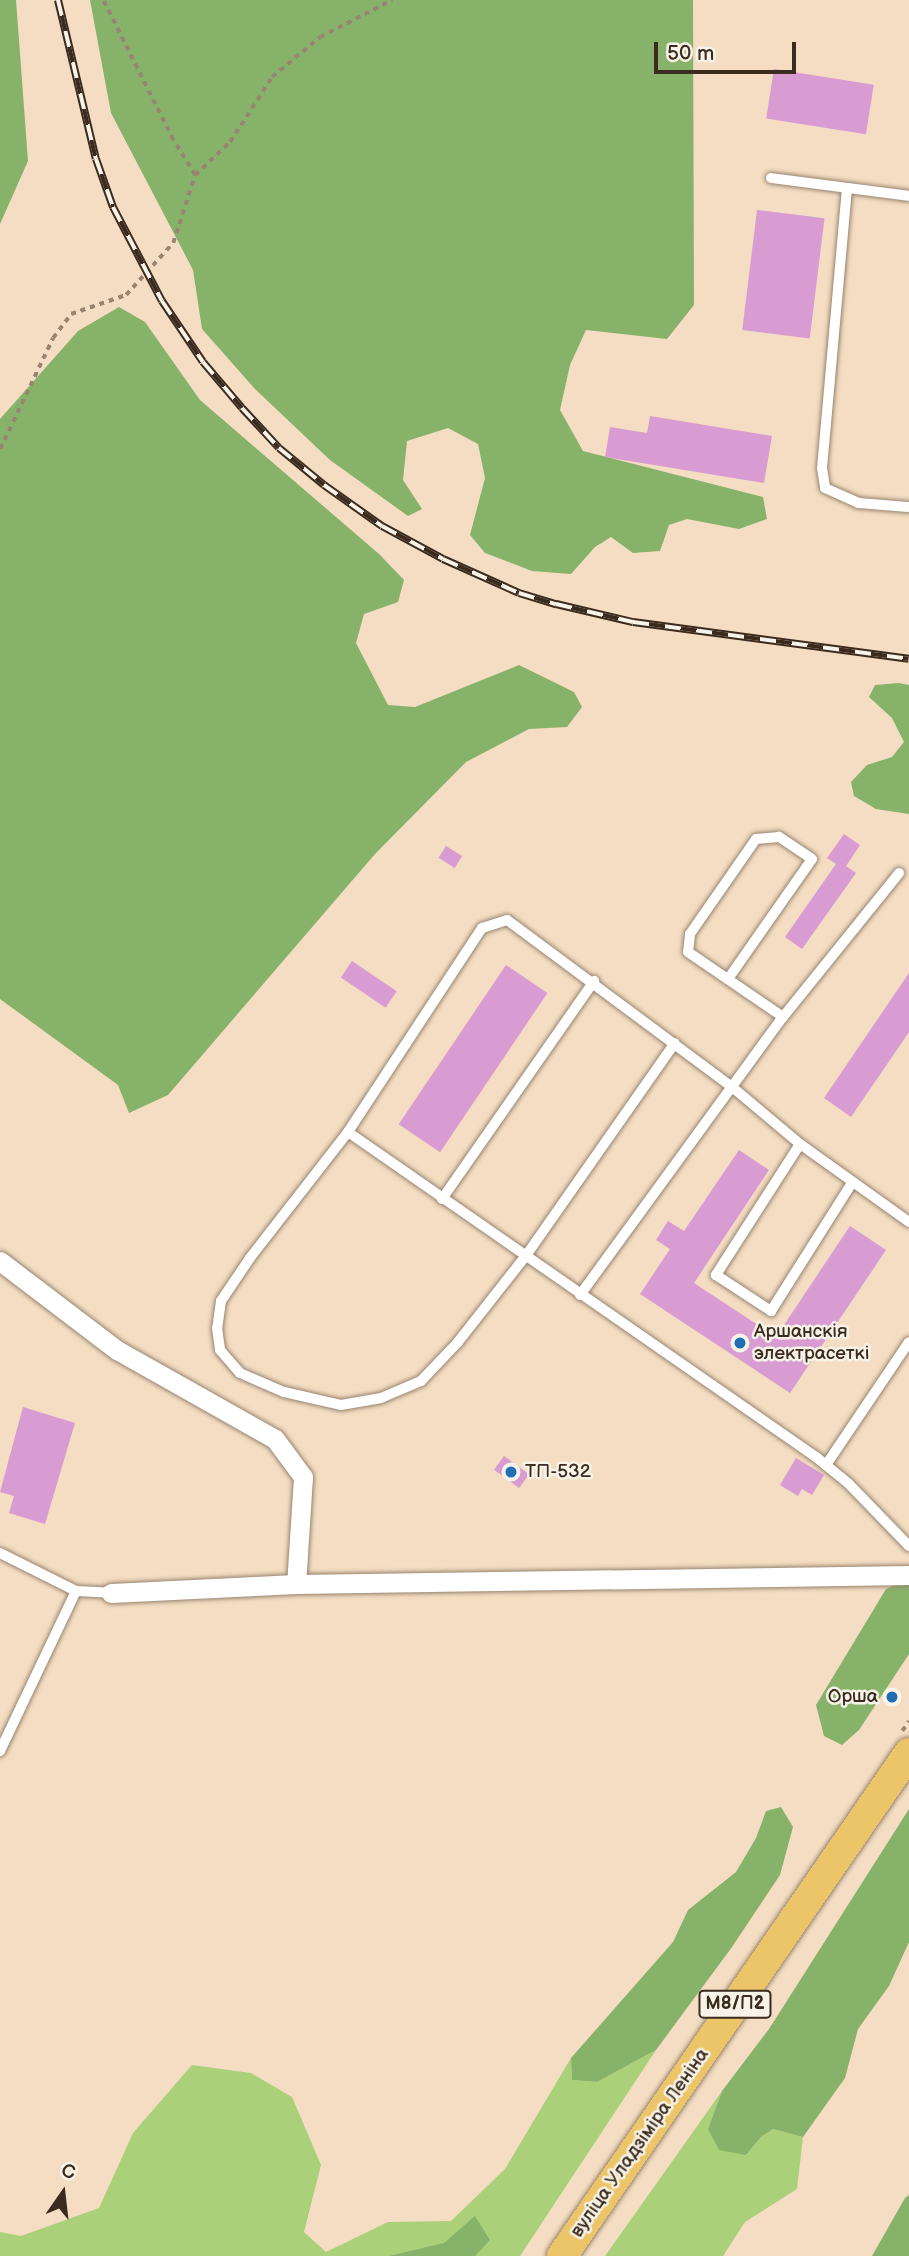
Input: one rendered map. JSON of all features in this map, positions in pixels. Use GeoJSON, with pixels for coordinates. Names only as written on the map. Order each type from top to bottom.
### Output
{"type":"FeatureCollection","features":[{"type":"Feature","properties":{"kind":"main road","name":"вуліца Уладзіміра Леніна"},"geometry":{"type":"LineString","coordinates":[[562,2256],[909,1753]]}},
{"type":"Feature","properties":{"kind":"main road","name":"вуліца Уладзіміра Леніна"},"geometry":{"type":"LineString","coordinates":[[576,2256],[743,2014],[909,1782]]}},
{"type":"Feature","properties":{"kind":"street"},"geometry":{"type":"LineString","coordinates":[[0,1261],[117,1350],[275,1439],[303,1477],[296,1584]]}},
{"type":"Feature","properties":{"kind":"street"},"geometry":{"type":"LineString","coordinates":[[111,1593],[296,1584],[909,1575]]}},
{"type":"Feature","properties":{"kind":"lane"},"geometry":{"type":"LineString","coordinates":[[771,178],[909,196]]}},
{"type":"Feature","properties":{"kind":"lane"},"geometry":{"type":"LineString","coordinates":[[847,188],[822,468],[825,488],[858,503],[909,507]]}},
{"type":"Feature","properties":{"kind":"lane"},"geometry":{"type":"LineString","coordinates":[[728,979],[812,859],[779,837],[755,839],[690,934],[688,952],[783,1017]]}},
{"type":"Feature","properties":{"kind":"lane"},"geometry":{"type":"LineString","coordinates":[[580,1295],[783,1017],[899,873]]}},
{"type":"Feature","properties":{"kind":"lane"},"geometry":{"type":"LineString","coordinates":[[675,1043],[525,1257],[458,1342],[421,1381],[381,1398],[341,1405],[284,1392],[240,1373],[220,1350],[217,1328],[221,1301],[258,1247],[348,1132],[482,928],[508,920],[594,981],[733,1087],[800,1144],[909,1222]]}},
{"type":"Feature","properties":{"kind":"lane"},"geometry":{"type":"LineString","coordinates":[[442,1199],[594,981]]}},
{"type":"Feature","properties":{"kind":"lane"},"geometry":{"type":"LineString","coordinates":[[348,1132],[826,1465],[848,1483],[909,1546]]}},
{"type":"Feature","properties":{"kind":"lane"},"geometry":{"type":"LineString","coordinates":[[800,1144],[716,1275],[771,1311],[852,1183]]}},
{"type":"Feature","properties":{"kind":"lane"},"geometry":{"type":"LineString","coordinates":[[826,1465],[909,1342]]}},
{"type":"Feature","properties":{"kind":"lane"},"geometry":{"type":"LineString","coordinates":[[0,1553],[76,1591],[111,1593]]}},
{"type":"Feature","properties":{"kind":"lane"},"geometry":{"type":"LineString","coordinates":[[0,1751],[76,1591]]}},
{"type":"Feature","properties":{"kind":"path"},"geometry":{"type":"LineString","coordinates":[[103,0],[173,140],[195,175]]}},
{"type":"Feature","properties":{"kind":"path"},"geometry":{"type":"LineString","coordinates":[[0,449],[53,338],[72,314],[126,295],[173,243],[195,175],[230,142],[272,77],[320,37],[392,0]]}},
{"type":"Feature","properties":{"kind":"green space"},"geometry":{"type":"Polygon","coordinates":[[[0,0],[16,0],[28,161],[0,224],[0,0]]]}},
{"type":"Feature","properties":{"kind":"green space"},"geometry":{"type":"Polygon","coordinates":[[[90,0],[693,0],[694,305],[667,339],[586,330],[570,365],[560,410],[583,451],[763,497],[767,519],[739,529],[687,519],[669,525],[660,551],[633,553],[611,537],[595,547],[571,574],[532,571],[485,553],[470,535],[485,478],[478,444],[448,428],[407,441],[403,480],[422,509],[408,516],[330,460],[255,389],[202,329],[193,270],[111,113],[90,0]]]}},
{"type":"Feature","properties":{"kind":"green space"},"geometry":{"type":"Polygon","coordinates":[[[119,307],[145,322],[200,400],[379,554],[404,580],[398,602],[364,614],[356,643],[388,705],[415,707],[519,665],[574,692],[582,707],[567,727],[529,729],[466,762],[375,854],[168,1095],[129,1113],[118,1085],[0,999],[0,419],[78,331],[119,307]]]}},
{"type":"Feature","properties":{"kind":"green space"},"geometry":{"type":"Polygon","coordinates":[[[875,685],[909,685],[909,814],[876,809],[854,796],[851,782],[867,765],[892,757],[904,742],[892,718],[869,697],[875,685]]]}},
{"type":"Feature","properties":{"kind":"green space"},"geometry":{"type":"Polygon","coordinates":[[[909,1579],[909,1654],[859,1730],[842,1745],[824,1736],[816,1705],[886,1589],[909,1579]]]}},
{"type":"Feature","properties":{"kind":"green space"},"geometry":{"type":"Polygon","coordinates":[[[781,1807],[793,1827],[780,1875],[732,1947],[656,2050],[597,2082],[572,2080],[571,2058],[673,1942],[688,1910],[736,1872],[756,1838],[766,1811],[781,1807]]]}},
{"type":"Feature","properties":{"kind":"green space"},"geometry":{"type":"Polygon","coordinates":[[[909,1809],[909,1942],[889,1986],[858,2029],[845,2078],[803,2137],[773,2129],[761,2137],[746,2155],[719,2150],[708,2129],[722,2091],[769,2029],[909,1809]]]}},
{"type":"Feature","properties":{"kind":"green space"},"geometry":{"type":"Polygon","coordinates":[[[656,2050],[520,2256],[0,2256],[0,2232],[21,2236],[99,2208],[133,2133],[192,2065],[251,2073],[292,2097],[321,2165],[304,2232],[326,2252],[388,2222],[451,2221],[505,2169],[571,2058],[572,2080],[597,2082],[656,2050]]]}},
{"type":"Feature","properties":{"kind":"green space"},"geometry":{"type":"Polygon","coordinates":[[[722,2091],[708,2129],[746,2155],[761,2137],[773,2129],[803,2137],[797,2189],[745,2222],[723,2256],[605,2256],[722,2091]]]}},
{"type":"Feature","properties":{"kind":"green space"},"geometry":{"type":"Polygon","coordinates":[[[909,2195],[909,2256],[872,2256],[905,2198],[909,2195]]]}},
{"type":"Feature","properties":{"kind":"green space"},"geometry":{"type":"Polygon","coordinates":[[[475,2216],[490,2240],[475,2256],[389,2256],[444,2243],[475,2216]]]}},
{"type":"Feature","properties":{"kind":"building"},"geometry":{"type":"Polygon","coordinates":[[[774,69],[874,85],[866,134],[766,118],[774,69]]]}},
{"type":"Feature","properties":{"kind":"building"},"geometry":{"type":"Polygon","coordinates":[[[757,210],[824,218],[810,338],[742,330],[757,210]]]}},
{"type":"Feature","properties":{"kind":"building"},"geometry":{"type":"Polygon","coordinates":[[[650,416],[772,436],[764,483],[605,457],[610,427],[647,433],[650,416]]]}},
{"type":"Feature","properties":{"kind":"building"},"geometry":{"type":"Polygon","coordinates":[[[844,834],[860,845],[846,866],[856,873],[802,949],[785,937],[836,864],[827,858],[844,834]]]}},
{"type":"Feature","properties":{"kind":"building"},"geometry":{"type":"Polygon","coordinates":[[[446,846],[462,856],[455,868],[439,858],[446,846]]]}},
{"type":"Feature","properties":{"kind":"building"},"geometry":{"type":"Polygon","coordinates":[[[352,961],[397,991],[386,1008],[341,978],[352,961]]]}},
{"type":"Feature","properties":{"kind":"building"},"geometry":{"type":"Polygon","coordinates":[[[506,965],[547,993],[440,1152],[399,1124],[506,965]]]}},
{"type":"Feature","properties":{"kind":"building"},"geometry":{"type":"Polygon","coordinates":[[[909,973],[909,1032],[851,1117],[824,1098],[909,973]]]}},
{"type":"Feature","properties":{"kind":"building"},"geometry":{"type":"Polygon","coordinates":[[[739,1150],[769,1170],[694,1283],[776,1337],[850,1226],[886,1250],[790,1393],[640,1294],[670,1249],[656,1240],[668,1221],[684,1231],[739,1150]]]}},
{"type":"Feature","properties":{"kind":"building"},"geometry":{"type":"Polygon","coordinates":[[[23,1407],[75,1423],[45,1524],[9,1513],[14,1496],[0,1492],[23,1407]]]}},
{"type":"Feature","properties":{"kind":"building","name":"ТП-532"},"geometry":{"type":"Polygon","coordinates":[[[504,1456],[529,1474],[519,1488],[494,1470],[504,1456]]]}},
{"type":"Feature","properties":{"kind":"building"},"geometry":{"type":"Polygon","coordinates":[[[796,1458],[824,1475],[812,1495],[802,1489],[798,1496],[780,1485],[796,1458]]]}},
{"type":"Feature","properties":{"kind":"railway"},"geometry":{"type":"LineString","coordinates":[[58,0],[96,159],[113,207],[162,301],[203,362],[242,408],[279,448],[324,485],[382,526],[443,559],[519,593],[633,622],[909,659]]}},
{"type":"Feature","properties":{"kind":"place","name":"Аршанскія электрасеткі"},"geometry":{"type":"Point","coordinates":[740,1343]}},
{"type":"Feature","properties":{"kind":"place","name":"ТП-532"},"geometry":{"type":"Point","coordinates":[511,1472]}},
{"type":"Feature","properties":{"kind":"place","name":"Орша"},"geometry":{"type":"Point","coordinates":[892,1697]}}]}
